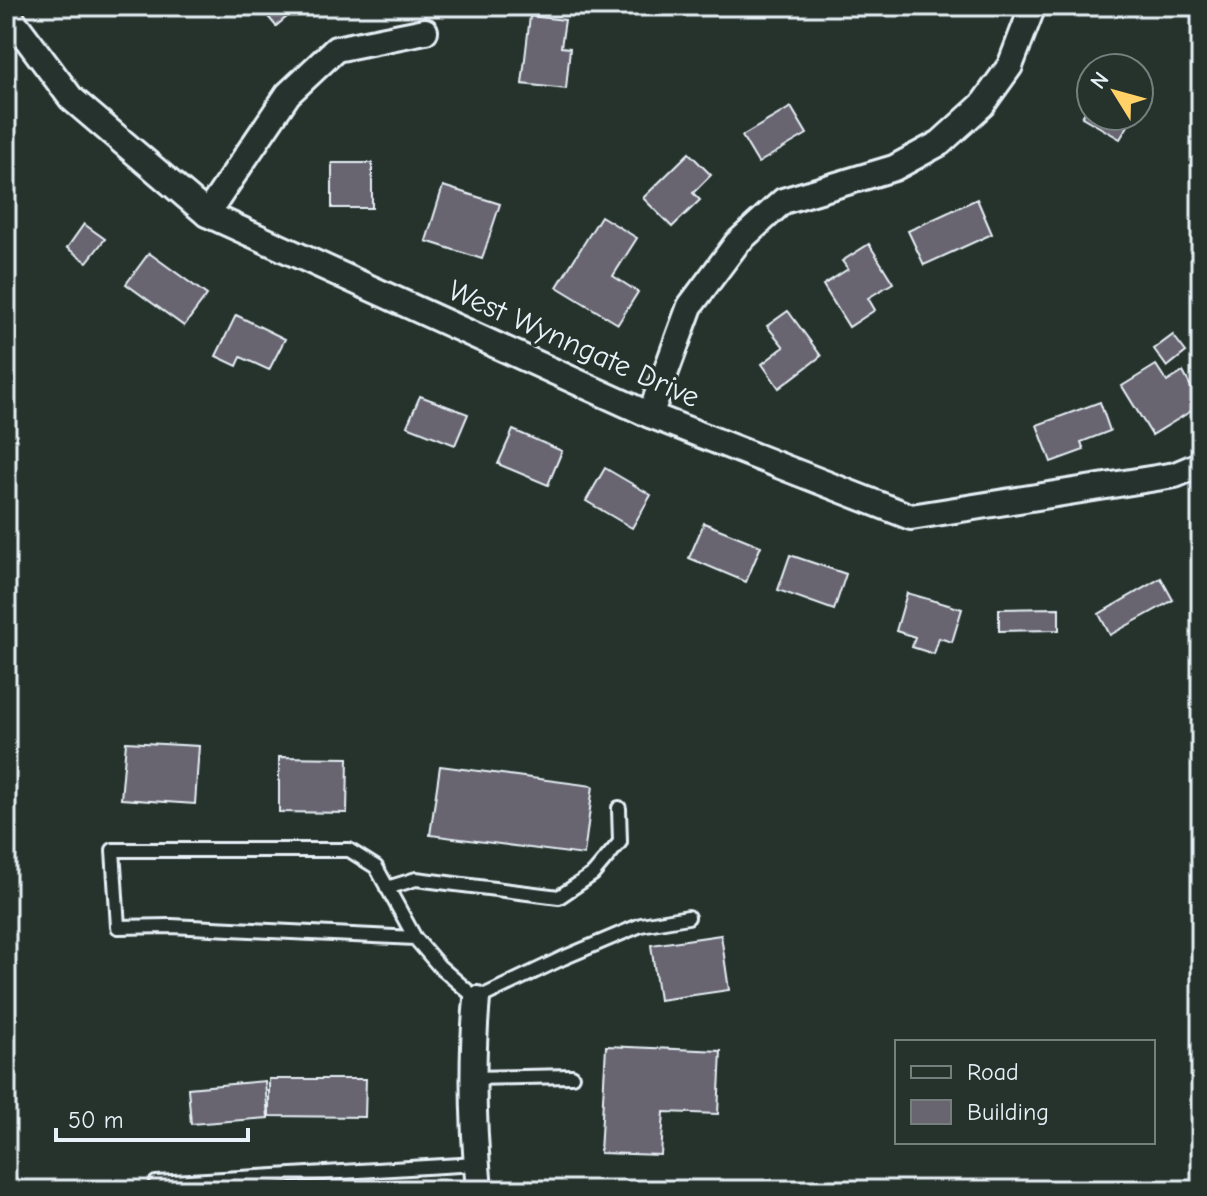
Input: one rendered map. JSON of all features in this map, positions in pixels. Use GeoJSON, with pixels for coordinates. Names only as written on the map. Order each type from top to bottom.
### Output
{"type":"FeatureCollection","features":[{"type":"Feature","properties":{"kind":"street"},"geometry":{"type":"LineString","coordinates":[[650,415],[690,306],[737,243],[783,201],[894,168],[940,143],[982,105],[1010,66],[1033,6]]}},
{"type":"Feature","properties":{"kind":"street","name":"West Wynngate Drive"},"geometry":{"type":"LineString","coordinates":[[6,11],[71,98],[207,214],[650,415],[911,517],[1175,475],[1201,464]]}},
{"type":"Feature","properties":{"kind":"street"},"geometry":{"type":"LineString","coordinates":[[207,214],[288,94],[336,49],[425,31]]}},
{"type":"Feature","properties":{"kind":"street"},"geometry":{"type":"LineString","coordinates":[[477,999],[472,1078],[479,1190]]}},
{"type":"Feature","properties":{"kind":"lane"},"geometry":{"type":"LineString","coordinates":[[387,888],[416,879],[559,897],[593,874],[620,842],[619,808]]}},
{"type":"Feature","properties":{"kind":"lane"},"geometry":{"type":"LineString","coordinates":[[415,938],[171,926],[118,927],[113,850],[349,850],[376,867],[415,938],[439,966],[477,999],[641,925],[688,917]]}},
{"type":"Feature","properties":{"kind":"lane"},"geometry":{"type":"LineString","coordinates":[[472,1078],[572,1076]]}},
{"type":"Feature","properties":{"kind":"lane"},"geometry":{"type":"LineString","coordinates":[[156,1183],[477,1164]]}},
{"type":"Feature","properties":{"kind":"building"},"geometry":{"type":"Polygon","coordinates":[[[259,6],[300,6],[276,26],[259,6]]]}},
{"type":"Feature","properties":{"kind":"building"},"geometry":{"type":"Polygon","coordinates":[[[530,16],[565,20],[561,47],[570,48],[566,89],[522,84],[530,16]]]}},
{"type":"Feature","properties":{"kind":"building"},"geometry":{"type":"Polygon","coordinates":[[[791,107],[807,134],[758,163],[742,136],[791,107]]]}},
{"type":"Feature","properties":{"kind":"building"},"geometry":{"type":"Polygon","coordinates":[[[1108,132],[1124,132],[1120,139],[1108,132]]]}},
{"type":"Feature","properties":{"kind":"building"},"geometry":{"type":"Polygon","coordinates":[[[689,153],[711,175],[693,193],[700,200],[672,227],[643,198],[689,153]]]}},
{"type":"Feature","properties":{"kind":"building"},"geometry":{"type":"Polygon","coordinates":[[[332,163],[372,163],[372,208],[332,208],[332,163]]]}},
{"type":"Feature","properties":{"kind":"building"},"geometry":{"type":"Polygon","coordinates":[[[443,186],[500,204],[482,259],[426,241],[443,186]]]}},
{"type":"Feature","properties":{"kind":"building"},"geometry":{"type":"Polygon","coordinates":[[[977,199],[992,234],[924,265],[908,231],[977,199]]]}},
{"type":"Feature","properties":{"kind":"building"},"geometry":{"type":"Polygon","coordinates":[[[601,216],[637,238],[613,276],[638,292],[618,324],[557,287],[601,216]]]}},
{"type":"Feature","properties":{"kind":"building"},"geometry":{"type":"Polygon","coordinates":[[[84,224],[105,239],[87,262],[67,248],[84,224]]]}},
{"type":"Feature","properties":{"kind":"building"},"geometry":{"type":"Polygon","coordinates":[[[869,244],[893,283],[868,298],[875,310],[849,327],[823,285],[848,269],[842,261],[869,244]]]}},
{"type":"Feature","properties":{"kind":"building"},"geometry":{"type":"Polygon","coordinates":[[[149,253],[207,295],[184,326],[126,284],[149,253]]]}},
{"type":"Feature","properties":{"kind":"building"},"geometry":{"type":"Polygon","coordinates":[[[788,311],[821,356],[779,388],[762,364],[784,347],[767,326],[788,311]]]}},
{"type":"Feature","properties":{"kind":"building"},"geometry":{"type":"Polygon","coordinates":[[[236,315],[285,339],[269,370],[241,357],[237,366],[216,356],[236,315]]]}},
{"type":"Feature","properties":{"kind":"building"},"geometry":{"type":"Polygon","coordinates":[[[1173,335],[1186,352],[1167,367],[1154,349],[1173,335]]]}},
{"type":"Feature","properties":{"kind":"building"},"geometry":{"type":"Polygon","coordinates":[[[1156,365],[1167,382],[1183,372],[1201,405],[1152,435],[1122,386],[1156,365]]]}},
{"type":"Feature","properties":{"kind":"building"},"geometry":{"type":"Polygon","coordinates":[[[420,396],[468,414],[455,445],[407,426],[420,396]]]}},
{"type":"Feature","properties":{"kind":"building"},"geometry":{"type":"Polygon","coordinates":[[[1100,402],[1110,431],[1081,442],[1084,450],[1051,462],[1037,425],[1100,402]]]}},
{"type":"Feature","properties":{"kind":"building"},"geometry":{"type":"Polygon","coordinates":[[[513,430],[562,451],[548,485],[498,464],[513,430]]]}},
{"type":"Feature","properties":{"kind":"building"},"geometry":{"type":"Polygon","coordinates":[[[605,468],[651,495],[632,528],[586,501],[605,468]]]}},
{"type":"Feature","properties":{"kind":"building"},"geometry":{"type":"Polygon","coordinates":[[[704,523],[761,546],[746,582],[689,558],[704,523]]]}},
{"type":"Feature","properties":{"kind":"building"},"geometry":{"type":"Polygon","coordinates":[[[790,555],[846,574],[834,610],[778,590],[790,555]]]}},
{"type":"Feature","properties":{"kind":"building"},"geometry":{"type":"Polygon","coordinates":[[[1161,578],[1173,600],[1110,635],[1099,614],[1161,578]]]}},
{"type":"Feature","properties":{"kind":"building"},"geometry":{"type":"Polygon","coordinates":[[[907,593],[962,609],[952,642],[939,638],[934,654],[912,647],[915,637],[896,631],[907,593]]]}},
{"type":"Feature","properties":{"kind":"building"},"geometry":{"type":"Polygon","coordinates":[[[1059,608],[1059,630],[999,631],[999,609],[1059,608]]]}},
{"type":"Feature","properties":{"kind":"building"},"geometry":{"type":"Polygon","coordinates":[[[126,742],[199,746],[195,804],[121,799],[126,742]]]}},
{"type":"Feature","properties":{"kind":"building"},"geometry":{"type":"Polygon","coordinates":[[[279,757],[348,758],[347,813],[279,812],[279,757]]]}},
{"type":"Feature","properties":{"kind":"building"},"geometry":{"type":"Polygon","coordinates":[[[440,766],[593,786],[584,855],[430,835],[440,766]]]}},
{"type":"Feature","properties":{"kind":"building"},"geometry":{"type":"Polygon","coordinates":[[[721,935],[729,990],[659,1000],[651,945],[721,935]]]}},
{"type":"Feature","properties":{"kind":"building"},"geometry":{"type":"Polygon","coordinates":[[[606,1046],[721,1051],[718,1114],[664,1112],[661,1155],[600,1153],[606,1046]]]}},
{"type":"Feature","properties":{"kind":"building"},"geometry":{"type":"Polygon","coordinates":[[[269,1079],[366,1079],[365,1117],[269,1116],[269,1079]]]}},
{"type":"Feature","properties":{"kind":"building"},"geometry":{"type":"Polygon","coordinates":[[[265,1081],[268,1118],[191,1124],[188,1088],[265,1081]]]}}]}
